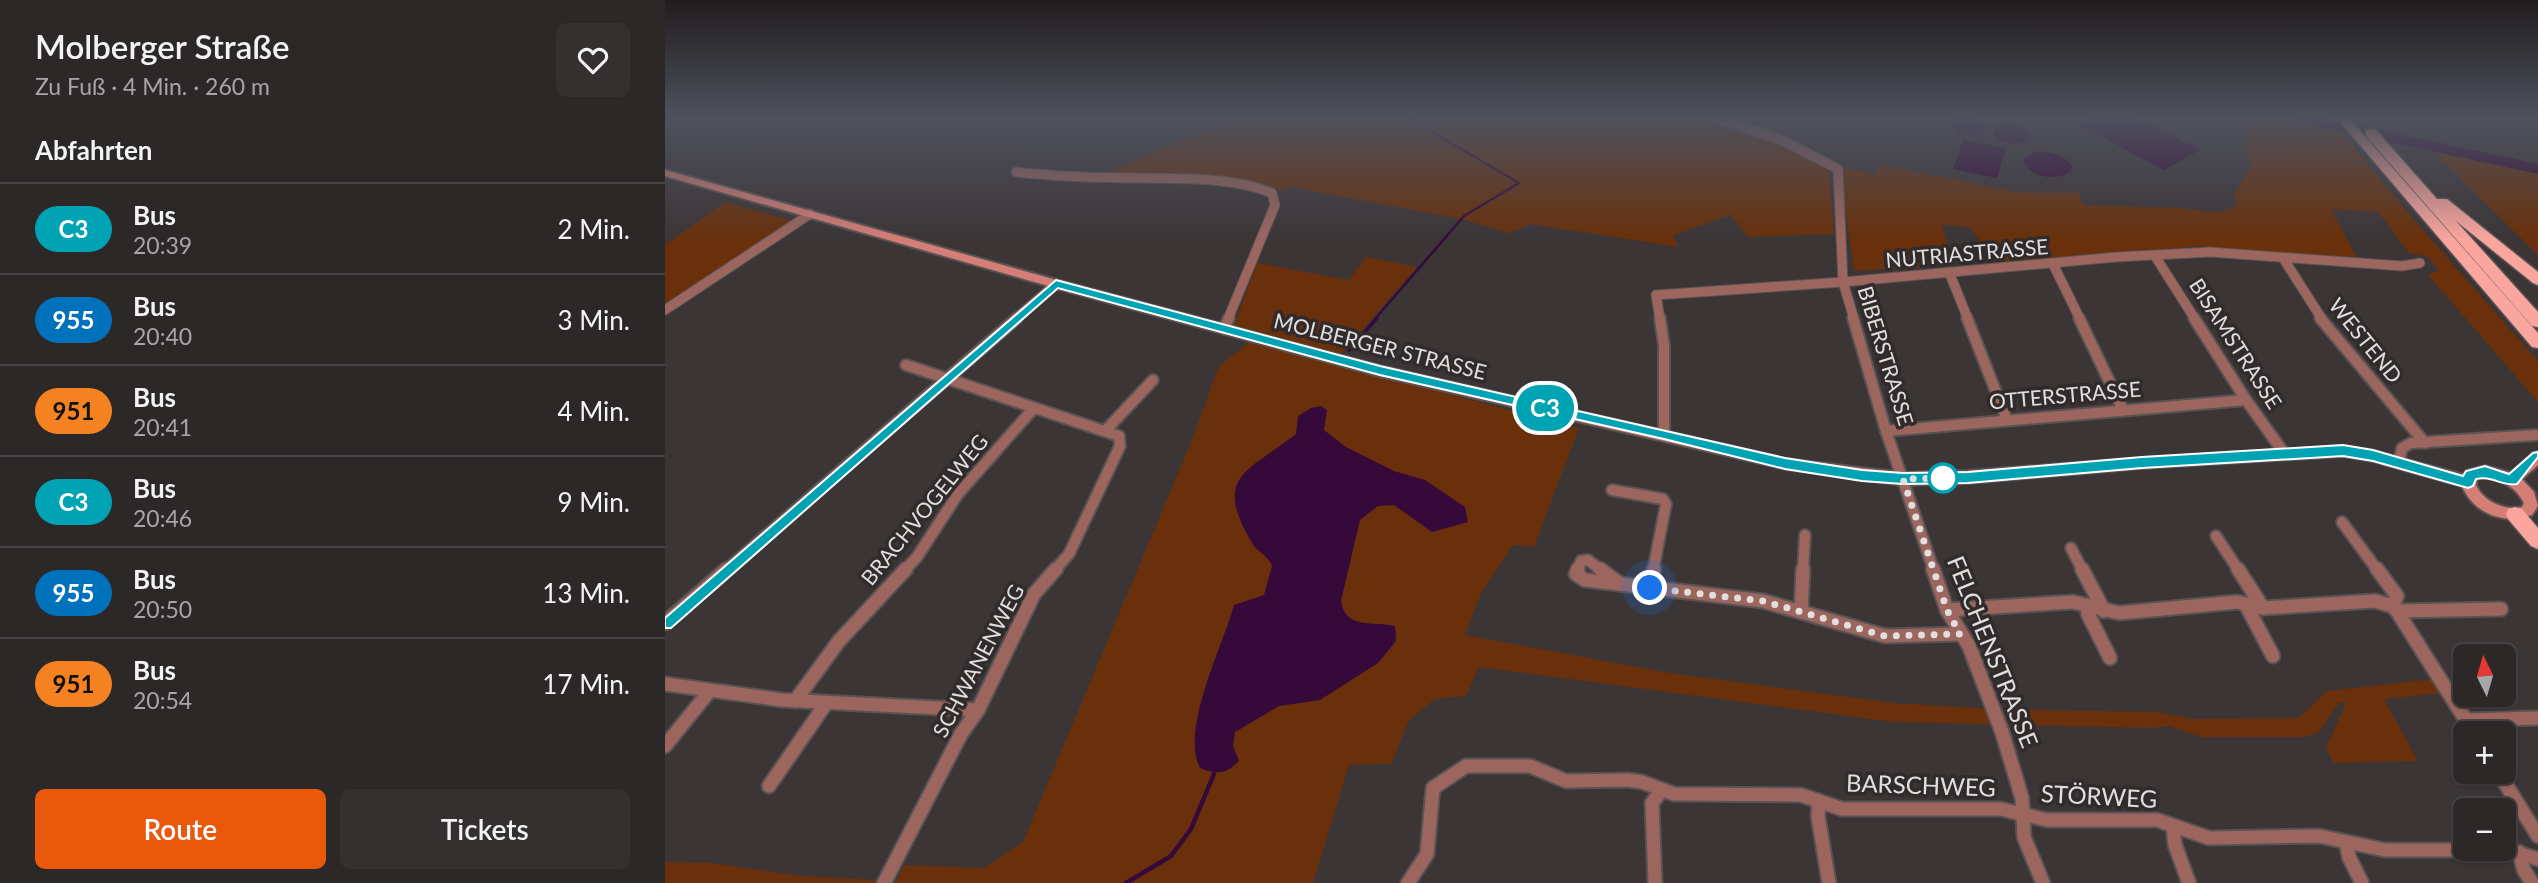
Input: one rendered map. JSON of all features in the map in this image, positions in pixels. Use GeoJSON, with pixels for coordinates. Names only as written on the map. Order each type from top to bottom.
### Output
{"type":"FeatureCollection","features":[{"type":"Feature","properties":{"kind":"highway"},"geometry":{"type":"LineString","coordinates":[[2383,158],[2538,342]]}},
{"type":"Feature","properties":{"kind":"highway"},"geometry":{"type":"LineString","coordinates":[[2393,158],[2538,322]]}},
{"type":"Feature","properties":{"kind":"highway"},"geometry":{"type":"LineString","coordinates":[[2401,158],[2446,206],[2538,280]]}},
{"type":"Feature","properties":{"kind":"highway"},"geometry":{"type":"LineString","coordinates":[[2515,514],[2538,541]]}},
{"type":"Feature","properties":{"kind":"main road","name":"MOLBERGER STRASSE"},"geometry":{"type":"LineString","coordinates":[[665,173],[1056,284],[1380,371],[1785,463],[1903,479],[1968,477],[2343,451],[2399,462],[2468,482]]}},
{"type":"Feature","properties":{"kind":"main road"},"geometry":{"type":"LineString","coordinates":[[2512,480],[2538,457]]}},
{"type":"Feature","properties":{"kind":"main road"},"geometry":{"type":"LineString","coordinates":[[2485,471],[2512,480],[2524,488],[2532,502],[2526,513],[2515,514],[2488,506],[2472,493],[2468,482],[2471,475],[2485,471]]}},
{"type":"Feature","properties":{"kind":"street","name":"BIBERSTRASSE"},"geometry":{"type":"LineString","coordinates":[[1817,158],[1838,169],[1843,282],[1903,479]]}},
{"type":"Feature","properties":{"kind":"street"},"geometry":{"type":"LineString","coordinates":[[1016,172],[1099,179],[1171,177],[1243,184],[1272,193],[1275,205],[1224,329]]}},
{"type":"Feature","properties":{"kind":"street"},"geometry":{"type":"LineString","coordinates":[[665,310],[810,214]]}},
{"type":"Feature","properties":{"kind":"street","name":"NUTRIASTRASSE"},"geometry":{"type":"LineString","coordinates":[[1664,434],[1667,427],[1664,346],[1656,295],[2210,252],[2402,266],[2420,263]]}},
{"type":"Feature","properties":{"kind":"street","name":"BISAMSTRASSE"},"geometry":{"type":"LineString","coordinates":[[2155,256],[2246,400],[2284,453]]}},
{"type":"Feature","properties":{"kind":"street","name":"WESTEND"},"geometry":{"type":"LineString","coordinates":[[2283,258],[2300,290],[2425,443]]}},
{"type":"Feature","properties":{"kind":"street"},"geometry":{"type":"LineString","coordinates":[[2053,264],[2123,410]]}},
{"type":"Feature","properties":{"kind":"street"},"geometry":{"type":"LineString","coordinates":[[1949,272],[2007,419]]}},
{"type":"Feature","properties":{"kind":"street"},"geometry":{"type":"LineString","coordinates":[[665,623],[1056,284]]}},
{"type":"Feature","properties":{"kind":"street"},"geometry":{"type":"LineString","coordinates":[[906,365],[1033,409],[1106,430],[1153,380]]}},
{"type":"Feature","properties":{"kind":"street","name":"OTTERSTRASSE"},"geometry":{"type":"LineString","coordinates":[[1887,431],[2246,400]]}},
{"type":"Feature","properties":{"kind":"street","name":"BRACHVOGELWEG"},"geometry":{"type":"LineString","coordinates":[[795,701],[839,641],[917,557],[957,494],[1033,409]]}},
{"type":"Feature","properties":{"kind":"street","name":"SCHWANENWEG"},"geometry":{"type":"LineString","coordinates":[[884,883],[961,734],[978,710],[1034,594],[1069,554],[1120,446],[1119,436],[1106,430]]}},
{"type":"Feature","properties":{"kind":"street"},"geometry":{"type":"LineString","coordinates":[[2399,462],[2402,448],[2411,443],[2536,435]]}},
{"type":"Feature","properties":{"kind":"street","name":"FELCHENSTRASSE"},"geometry":{"type":"LineString","coordinates":[[1903,479],[1947,610],[1969,646],[1998,721],[2022,798],[2024,837],[2043,883]]}},
{"type":"Feature","properties":{"kind":"street"},"geometry":{"type":"LineString","coordinates":[[1612,490],[1663,499],[1666,504],[1650,588]]}},
{"type":"Feature","properties":{"kind":"street"},"geometry":{"type":"LineString","coordinates":[[2342,522],[2397,596],[2395,609],[2466,720],[2538,718]]}},
{"type":"Feature","properties":{"kind":"street"},"geometry":{"type":"LineString","coordinates":[[1801,612],[1805,535]]}},
{"type":"Feature","properties":{"kind":"street"},"geometry":{"type":"LineString","coordinates":[[2216,536],[2263,608]]}},
{"type":"Feature","properties":{"kind":"street"},"geometry":{"type":"LineString","coordinates":[[2071,548],[2104,611]]}},
{"type":"Feature","properties":{"kind":"street"},"geometry":{"type":"LineString","coordinates":[[1620,584],[1763,601],[1885,636],[1960,634]]}},
{"type":"Feature","properties":{"kind":"street"},"geometry":{"type":"LineString","coordinates":[[1947,610],[2073,602],[2119,613],[2238,603],[2263,608],[2375,601],[2395,609],[2501,608]]}},
{"type":"Feature","properties":{"kind":"street"},"geometry":{"type":"LineString","coordinates":[[2246,605],[2273,656]]}},
{"type":"Feature","properties":{"kind":"street"},"geometry":{"type":"LineString","coordinates":[[2087,606],[2088,614],[2109,658]]}},
{"type":"Feature","properties":{"kind":"street"},"geometry":{"type":"LineString","coordinates":[[665,684],[708,693],[825,705],[978,710]]}},
{"type":"Feature","properties":{"kind":"street"},"geometry":{"type":"LineString","coordinates":[[665,746],[708,693]]}},
{"type":"Feature","properties":{"kind":"street"},"geometry":{"type":"LineString","coordinates":[[769,786],[825,705]]}},
{"type":"Feature","properties":{"kind":"street","name":"BARSCHWEG"},"geometry":{"type":"LineString","coordinates":[[1408,883],[1427,854],[1433,788],[1467,766],[1530,765],[1566,781],[1628,780],[1674,793],[1801,795],[1842,809],[2001,809],[2022,814]]}},
{"type":"Feature","properties":{"kind":"street"},"geometry":{"type":"LineString","coordinates":[[2506,784],[2538,836]]}},
{"type":"Feature","properties":{"kind":"street"},"geometry":{"type":"LineString","coordinates":[[1655,883],[1652,803],[1662,790]]}},
{"type":"Feature","properties":{"kind":"street","name":"BARSCHWEG"},"geometry":{"type":"LineString","coordinates":[[1819,801],[1818,816],[1829,883]]}},
{"type":"Feature","properties":{"kind":"street","name":"STÖRWEG"},"geometry":{"type":"LineString","coordinates":[[2022,814],[2047,820],[2157,820],[2209,838],[2319,836],[2385,850],[2519,852],[2538,859]]}},
{"type":"Feature","properties":{"kind":"street","name":"STÖRWEG"},"geometry":{"type":"LineString","coordinates":[[2173,826],[2175,845],[2189,883]]}},
{"type":"Feature","properties":{"kind":"street"},"geometry":{"type":"LineString","coordinates":[[2346,842],[2349,857],[2362,883]]}},
{"type":"Feature","properties":{"kind":"street"},"geometry":{"type":"LineString","coordinates":[[2519,852],[2524,870],[2532,883]]}},
{"type":"Feature","properties":{"kind":"shaded area"},"geometry":{"type":"Polygon","coordinates":[[[1140,158],[1810,158],[1829,172],[1834,234],[1748,237],[1731,215],[1673,235],[1679,247],[1530,224],[1509,233],[1461,219],[1292,187],[1275,190],[1248,181],[1178,173],[1101,175],[1140,158]]]}},
{"type":"Feature","properties":{"kind":"shaded area"},"geometry":{"type":"Polygon","coordinates":[[[1957,158],[2003,158],[1997,178],[1953,169],[1957,158]]]}},
{"type":"Feature","properties":{"kind":"shaded area"},"geometry":{"type":"Polygon","coordinates":[[[2063,158],[2072,167],[2071,171],[2065,174],[2044,176],[2031,171],[2023,160],[2063,158]]]}},
{"type":"Feature","properties":{"kind":"shaded area"},"geometry":{"type":"Polygon","coordinates":[[[2142,158],[2185,158],[2164,170],[2142,158]]]}},
{"type":"Feature","properties":{"kind":"shaded area"},"geometry":{"type":"Polygon","coordinates":[[[2249,158],[2363,158],[2538,361],[2538,402],[2428,275],[2439,270],[2428,257],[2409,253],[2378,212],[2331,209],[2357,258],[2201,246],[1995,262],[1970,227],[1942,225],[1954,265],[1854,271],[1840,171],[1843,168],[1874,174],[1882,165],[2023,193],[2079,193],[2083,205],[2179,208],[2219,213],[2237,205],[2234,196],[2250,166],[2249,158]]]}},
{"type":"Feature","properties":{"kind":"shaded area"},"geometry":{"type":"Polygon","coordinates":[[[2440,158],[2470,158],[2538,174],[2538,255],[2440,158]]]}},
{"type":"Feature","properties":{"kind":"shaded area"},"geometry":{"type":"Polygon","coordinates":[[[725,202],[793,221],[665,305],[665,245],[725,202]]]}},
{"type":"Feature","properties":{"kind":"shaded area"},"geometry":{"type":"Polygon","coordinates":[[[1366,257],[1417,267],[1341,354],[1234,325],[1257,263],[1349,280],[1366,257]]]}},
{"type":"Feature","properties":{"kind":"shaded area"},"geometry":{"type":"Polygon","coordinates":[[[1250,342],[1579,428],[1534,547],[1513,545],[1481,593],[1465,635],[1670,673],[1894,703],[1994,709],[2156,712],[2194,719],[2299,718],[2326,691],[2434,679],[2442,693],[2384,699],[2418,761],[2334,763],[2326,748],[2346,702],[2339,703],[2318,733],[2305,737],[2200,737],[2169,726],[2153,728],[1893,722],[1479,667],[1466,696],[1435,699],[1409,720],[1391,764],[1349,765],[1313,883],[895,883],[904,865],[984,868],[1023,842],[1189,447],[1219,366],[1250,342]]]}},
{"type":"Feature","properties":{"kind":"shaded area"},"geometry":{"type":"Polygon","coordinates":[[[1321,406],[1327,410],[1324,430],[1346,447],[1394,471],[1425,480],[1465,507],[1468,522],[1432,532],[1394,505],[1378,506],[1360,520],[1341,601],[1348,616],[1354,620],[1395,626],[1396,641],[1378,663],[1320,700],[1279,706],[1235,732],[1233,746],[1239,761],[1225,771],[1206,770],[1200,768],[1195,751],[1195,732],[1205,687],[1234,605],[1264,595],[1272,566],[1254,546],[1240,520],[1235,503],[1236,489],[1241,477],[1250,467],[1296,434],[1298,416],[1311,408],[1321,406]]]}},
{"type":"Feature","properties":{"kind":"shaded area"},"geometry":{"type":"Polygon","coordinates":[[[665,862],[712,863],[802,876],[877,880],[876,883],[665,883],[665,862]]]}},
{"type":"Feature","properties":{"kind":"waterway"},"geometry":{"type":"LineString","coordinates":[[1375,319],[1464,216],[1519,183],[1477,158]]}},
{"type":"Feature","properties":{"kind":"waterway"},"geometry":{"type":"LineString","coordinates":[[2488,158],[2538,169]]}},
{"type":"Feature","properties":{"kind":"waterway"},"geometry":{"type":"LineString","coordinates":[[1349,350],[1377,318]]}},
{"type":"Feature","properties":{"kind":"waterway"},"geometry":{"type":"LineString","coordinates":[[1126,883],[1171,856],[1191,829],[1214,774]]}},
{"type":"Feature","properties":{"kind":"bus line","name":"C3"},"geometry":{"type":"LineString","coordinates":[[665,623],[1056,284],[1380,371],[1785,463],[1862,475],[1903,479],[1968,477],[2343,451],[2399,462],[2468,482],[2471,475],[2485,471],[2512,480],[2538,457]]}},
{"type":"Feature","properties":{"kind":"route"},"geometry":{"type":"LineString","coordinates":[[1650,588],[1763,601],[1885,636],[1960,634],[1947,610],[1903,479],[1943,478]]}}]}
